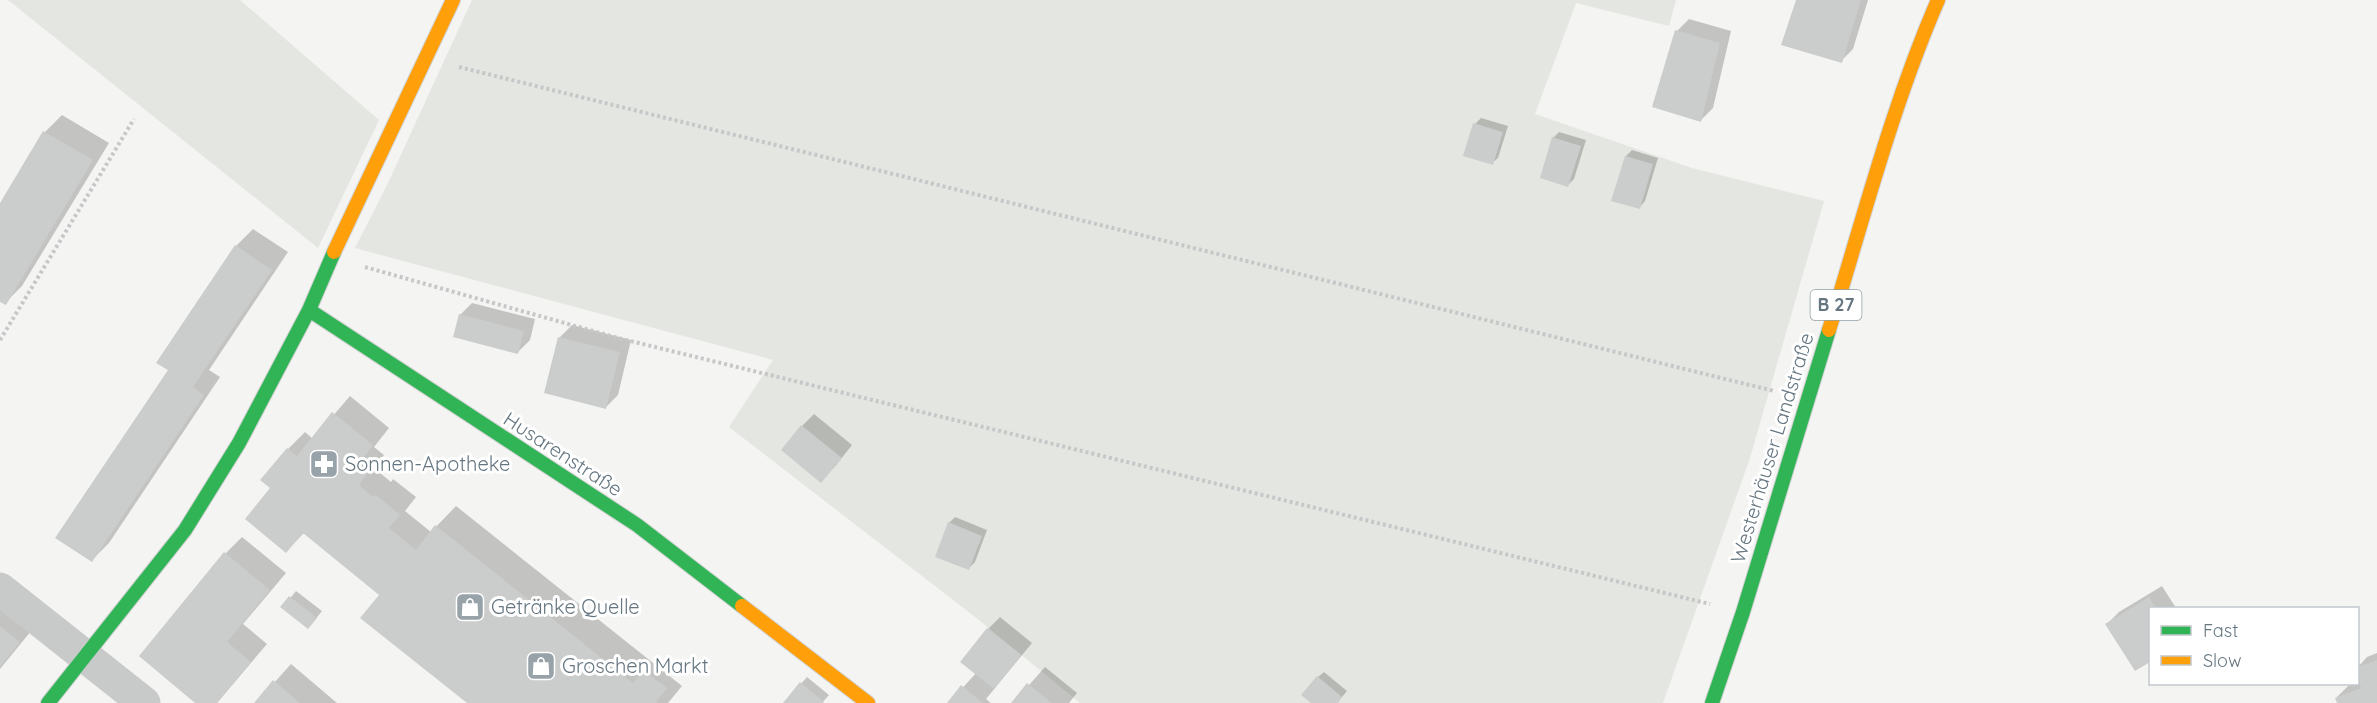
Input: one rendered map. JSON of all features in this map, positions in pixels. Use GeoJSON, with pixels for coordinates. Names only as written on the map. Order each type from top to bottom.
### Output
{"type":"FeatureCollection","features":[{"type":"Feature","properties":{"kind":"street"},"geometry":{"type":"LineString","coordinates":[[48,703],[185,530],[239,443],[309,310],[331,258],[453,0]]}},
{"type":"Feature","properties":{"kind":"street","name":"Westerhäuser Landstraße"},"geometry":{"type":"LineString","coordinates":[[1712,703],[1743,612],[1806,400],[1899,103],[1921,39],[1938,0]]}},
{"type":"Feature","properties":{"kind":"street","name":"Husarenstraße"},"geometry":{"type":"LineString","coordinates":[[309,310],[637,525],[868,703]]}},
{"type":"Feature","properties":{"kind":"street"},"geometry":{"type":"LineString","coordinates":[[0,589],[144,703]]}},
{"type":"Feature","properties":{"kind":"path"},"geometry":{"type":"LineString","coordinates":[[426,59],[1806,400]]}},
{"type":"Feature","properties":{"kind":"path"},"geometry":{"type":"LineString","coordinates":[[0,340],[134,119]]}},
{"type":"Feature","properties":{"kind":"path"},"geometry":{"type":"LineString","coordinates":[[331,258],[570,326],[1743,612]]}},
{"type":"Feature","properties":{"kind":"shaded area"},"geometry":{"type":"Polygon","coordinates":[[[8,0],[240,0],[379,120],[318,248],[8,0]]]}},
{"type":"Feature","properties":{"kind":"shaded area"},"geometry":{"type":"Polygon","coordinates":[[[472,0],[1676,0],[1669,26],[1576,3],[1535,114],[1692,168],[1824,201],[1750,458],[1663,703],[1080,703],[979,620],[729,427],[773,360],[355,248],[388,183],[472,0]]]}},
{"type":"Feature","properties":{"kind":"building"},"geometry":{"type":"Polygon","coordinates":[[[1796,0],[1861,0],[1842,63],[1781,45],[1796,0]]]}},
{"type":"Feature","properties":{"kind":"building"},"geometry":{"type":"Polygon","coordinates":[[[1675,30],[1720,43],[1701,122],[1652,107],[1675,30]]]}},
{"type":"Feature","properties":{"kind":"building"},"geometry":{"type":"Polygon","coordinates":[[[1473,123],[1503,132],[1493,165],[1463,156],[1473,123]]]}},
{"type":"Feature","properties":{"kind":"building"},"geometry":{"type":"Polygon","coordinates":[[[43,131],[93,160],[6,305],[0,302],[0,203],[43,131]]]}},
{"type":"Feature","properties":{"kind":"building"},"geometry":{"type":"Polygon","coordinates":[[[1552,137],[1581,146],[1568,187],[1540,178],[1552,137]]]}},
{"type":"Feature","properties":{"kind":"building"},"geometry":{"type":"Polygon","coordinates":[[[1625,156],[1653,164],[1640,209],[1611,201],[1625,156]]]}},
{"type":"Feature","properties":{"kind":"building"},"geometry":{"type":"Polygon","coordinates":[[[235,245],[272,270],[193,387],[204,395],[92,562],[55,538],[168,370],[156,363],[235,245]]]}},
{"type":"Feature","properties":{"kind":"building"},"geometry":{"type":"Polygon","coordinates":[[[459,314],[524,331],[518,354],[453,337],[459,314]]]}},
{"type":"Feature","properties":{"kind":"building"},"geometry":{"type":"Polygon","coordinates":[[[558,337],[620,352],[606,409],[544,393],[558,337]]]}},
{"type":"Feature","properties":{"kind":"building"},"geometry":{"type":"Polygon","coordinates":[[[332,412],[373,445],[358,465],[368,473],[359,485],[373,497],[376,495],[400,515],[389,528],[416,550],[435,525],[633,683],[643,670],[667,688],[656,702],[658,703],[467,703],[360,618],[379,595],[303,533],[286,553],[245,519],[270,488],[260,480],[287,448],[297,456],[332,412]]]}},
{"type":"Feature","properties":{"kind":"building"},"geometry":{"type":"Polygon","coordinates":[[[801,425],[842,458],[821,483],[781,450],[801,425]]]}},
{"type":"Feature","properties":{"kind":"building"},"geometry":{"type":"Polygon","coordinates":[[[948,522],[982,536],[969,570],[935,557],[948,522]]]}},
{"type":"Feature","properties":{"kind":"building"},"geometry":{"type":"Polygon","coordinates":[[[224,552],[270,590],[227,642],[251,662],[217,703],[195,703],[139,656],[224,552]]]}},
{"type":"Feature","properties":{"kind":"building"},"geometry":{"type":"Polygon","coordinates":[[[289,596],[317,618],[308,629],[280,607],[289,596]]]}},
{"type":"Feature","properties":{"kind":"building"},"geometry":{"type":"Polygon","coordinates":[[[2149,597],[2155,607],[2149,607],[2149,663],[2135,671],[2105,624],[2149,597]]]}},
{"type":"Feature","properties":{"kind":"building"},"geometry":{"type":"Polygon","coordinates":[[[0,626],[20,642],[0,667],[0,626]]]}},
{"type":"Feature","properties":{"kind":"building"},"geometry":{"type":"Polygon","coordinates":[[[987,628],[1021,655],[994,689],[960,662],[987,628]]]}},
{"type":"Feature","properties":{"kind":"building"},"geometry":{"type":"Polygon","coordinates":[[[2377,660],[2377,703],[2337,703],[2335,698],[2361,688],[2359,667],[2377,660]]]}},
{"type":"Feature","properties":{"kind":"building"},"geometry":{"type":"Polygon","coordinates":[[[1317,676],[1342,697],[1338,703],[1311,703],[1301,695],[1317,676]]]}},
{"type":"Feature","properties":{"kind":"building"},"geometry":{"type":"Polygon","coordinates":[[[273,680],[300,703],[254,703],[273,680]]]}},
{"type":"Feature","properties":{"kind":"building"},"geometry":{"type":"Polygon","coordinates":[[[800,682],[824,702],[783,703],[800,682]]]}},
{"type":"Feature","properties":{"kind":"building"},"geometry":{"type":"Polygon","coordinates":[[[1027,683],[1052,703],[1011,703],[1027,683]]]}},
{"type":"Feature","properties":{"kind":"building"},"geometry":{"type":"Polygon","coordinates":[[[961,685],[983,703],[947,703],[961,685]]]}},
{"type":"Feature","properties":{"kind":"traffic: fast"},"geometry":{"type":"LineString","coordinates":[[48,703],[185,530],[239,443],[309,310],[334,252]]}},
{"type":"Feature","properties":{"kind":"traffic: fast"},"geometry":{"type":"LineString","coordinates":[[309,310],[637,525],[742,606]]}},
{"type":"Feature","properties":{"kind":"traffic: fast"},"geometry":{"type":"LineString","coordinates":[[1712,703],[1743,612],[1829,330]]}},
{"type":"Feature","properties":{"kind":"traffic: slow"},"geometry":{"type":"LineString","coordinates":[[334,252],[453,0]]}},
{"type":"Feature","properties":{"kind":"traffic: slow"},"geometry":{"type":"LineString","coordinates":[[1829,330],[1892,122],[1938,0]]}},
{"type":"Feature","properties":{"kind":"traffic: slow"},"geometry":{"type":"LineString","coordinates":[[742,606],[868,703]]}},
{"type":"Feature","properties":{"kind":"place","name":"Sonnen-Apotheke"},"geometry":{"type":"Point","coordinates":[324,464]}},
{"type":"Feature","properties":{"kind":"place","name":"Getränke Quelle"},"geometry":{"type":"Point","coordinates":[470,607]}},
{"type":"Feature","properties":{"kind":"place","name":"Groschen Markt"},"geometry":{"type":"Point","coordinates":[541,666]}}]}
